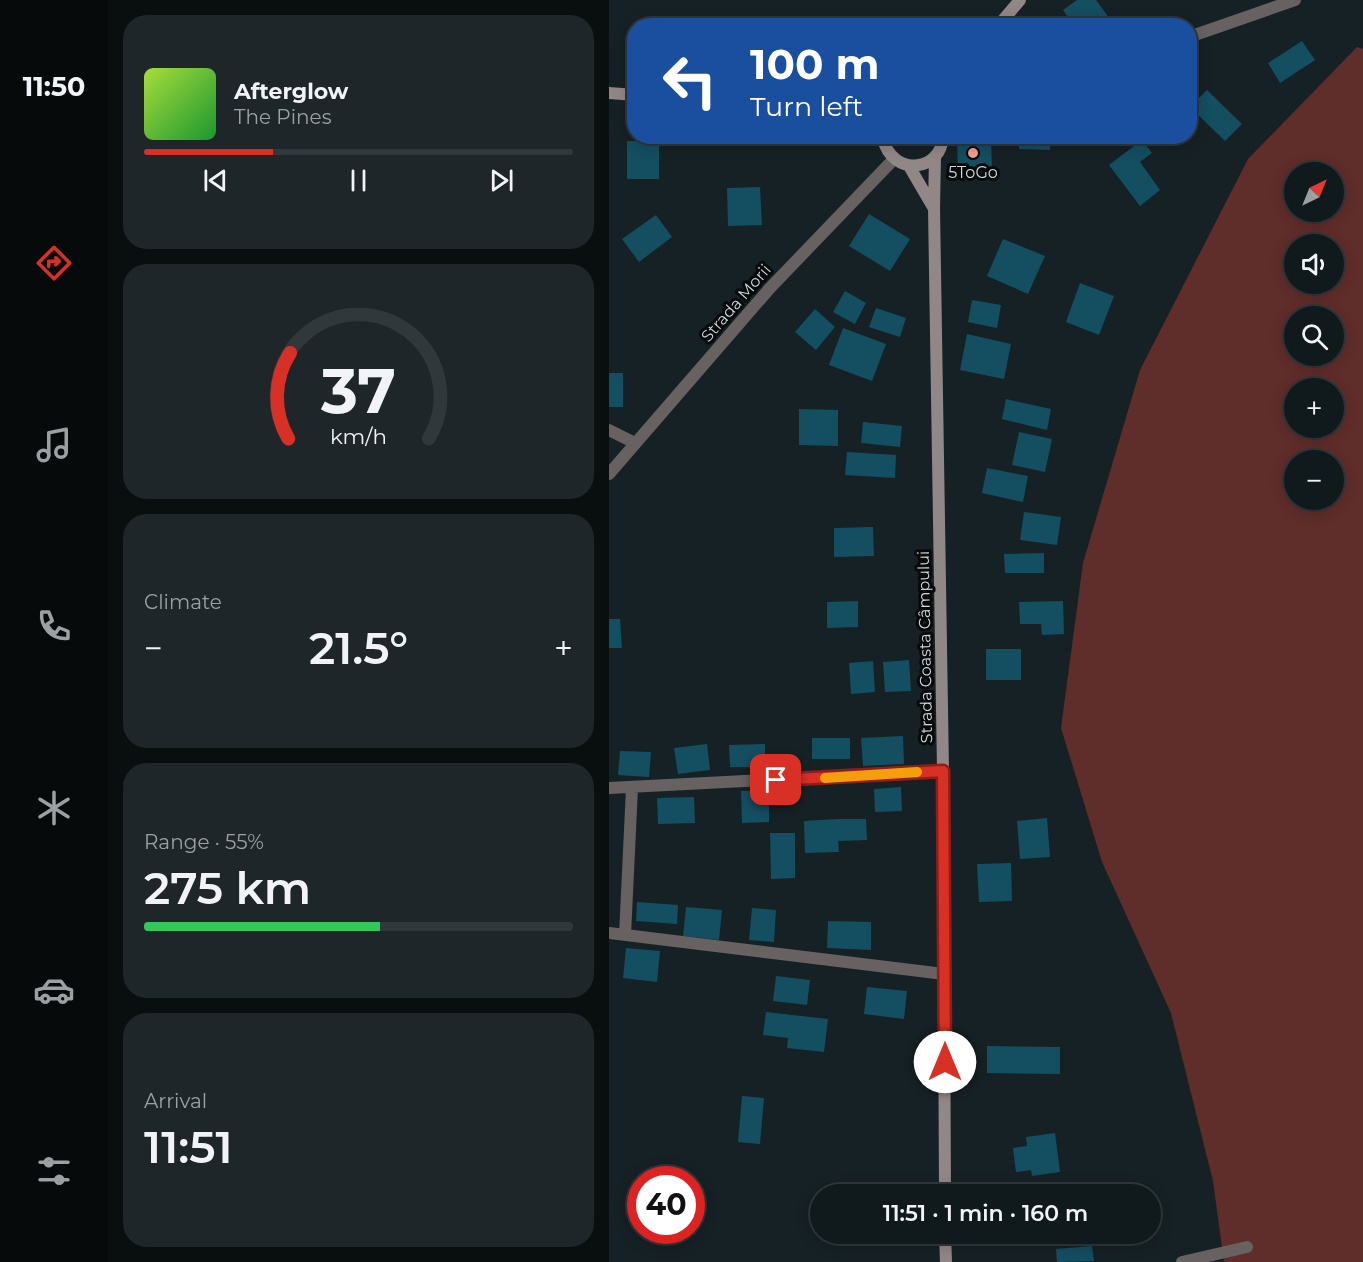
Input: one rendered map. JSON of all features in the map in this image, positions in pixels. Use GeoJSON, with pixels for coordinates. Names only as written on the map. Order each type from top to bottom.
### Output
{"type":"FeatureCollection","features":[{"type":"Feature","properties":{"kind":"street"},"geometry":{"type":"LineString","coordinates":[[1005,18],[1020,0]]}},
{"type":"Feature","properties":{"kind":"street"},"geometry":{"type":"LineString","coordinates":[[1197,34],[1295,0]]}},
{"type":"Feature","properties":{"kind":"street"},"geometry":{"type":"LineString","coordinates":[[609,93],[627,94]]}},
{"type":"Feature","properties":{"kind":"street"},"geometry":{"type":"LineString","coordinates":[[884,144],[894,159],[909,166],[918,165],[935,156]]}},
{"type":"Feature","properties":{"kind":"street","name":"Strada Coasta Câmpului"},"geometry":{"type":"LineString","coordinates":[[941,144],[935,156],[934,208],[943,771],[945,1184]]}},
{"type":"Feature","properties":{"kind":"street","name":"Strada Morii"},"geometry":{"type":"LineString","coordinates":[[609,474],[770,288],[894,159]]}},
{"type":"Feature","properties":{"kind":"street","name":"Strada Coasta Câmpului"},"geometry":{"type":"LineString","coordinates":[[909,166],[934,208]]}},
{"type":"Feature","properties":{"kind":"street"},"geometry":{"type":"LineString","coordinates":[[609,430],[635,443]]}},
{"type":"Feature","properties":{"kind":"street"},"geometry":{"type":"LineString","coordinates":[[609,788],[943,771]]}},
{"type":"Feature","properties":{"kind":"street"},"geometry":{"type":"LineString","coordinates":[[625,934],[632,788]]}},
{"type":"Feature","properties":{"kind":"street"},"geometry":{"type":"LineString","coordinates":[[609,933],[944,974]]}},
{"type":"Feature","properties":{"kind":"street"},"geometry":{"type":"LineString","coordinates":[[945,1244],[946,1262]]}},
{"type":"Feature","properties":{"kind":"street"},"geometry":{"type":"LineString","coordinates":[[1182,1262],[1247,1247]]}},
{"type":"Feature","properties":{"kind":"shaded area"},"geometry":{"type":"Polygon","coordinates":[[[1357,47],[1363,49],[1363,1262],[1224,1262],[1213,1181],[1171,1013],[1102,862],[1061,728],[1083,563],[1140,370],[1248,159],[1357,47]]]}},
{"type":"Feature","properties":{"kind":"building"},"geometry":{"type":"Polygon","coordinates":[[[1077,0],[1096,0],[1109,18],[1068,18],[1063,10],[1077,0]]]}},
{"type":"Feature","properties":{"kind":"building"},"geometry":{"type":"Polygon","coordinates":[[[1302,41],[1315,60],[1280,83],[1268,63],[1302,41]]]}},
{"type":"Feature","properties":{"kind":"building"},"geometry":{"type":"Polygon","coordinates":[[[1207,90],[1242,124],[1225,141],[1197,114],[1197,100],[1207,90]]]}},
{"type":"Feature","properties":{"kind":"building"},"geometry":{"type":"Polygon","coordinates":[[[627,144],[659,144],[659,179],[627,179],[627,144]]]}},
{"type":"Feature","properties":{"kind":"building"},"geometry":{"type":"Polygon","coordinates":[[[957,144],[991,144],[992,168],[958,169],[957,144]]]}},
{"type":"Feature","properties":{"kind":"building"},"geometry":{"type":"Polygon","coordinates":[[[1019,144],[1050,144],[1050,150],[1019,149],[1019,144]]]}},
{"type":"Feature","properties":{"kind":"building"},"geometry":{"type":"Polygon","coordinates":[[[1137,144],[1145,144],[1152,153],[1140,162],[1160,190],[1140,206],[1109,165],[1137,144]]]}},
{"type":"Feature","properties":{"kind":"building"},"geometry":{"type":"Polygon","coordinates":[[[760,187],[762,225],[728,226],[727,188],[760,187]]]}},
{"type":"Feature","properties":{"kind":"building"},"geometry":{"type":"Polygon","coordinates":[[[869,214],[910,239],[890,271],[849,246],[869,214]]]}},
{"type":"Feature","properties":{"kind":"building"},"geometry":{"type":"Polygon","coordinates":[[[656,215],[672,237],[639,262],[622,239],[656,215]]]}},
{"type":"Feature","properties":{"kind":"building"},"geometry":{"type":"Polygon","coordinates":[[[1003,239],[1045,256],[1028,294],[987,276],[1003,239]]]}},
{"type":"Feature","properties":{"kind":"building"},"geometry":{"type":"Polygon","coordinates":[[[1080,283],[1114,296],[1099,335],[1066,322],[1080,283]]]}},
{"type":"Feature","properties":{"kind":"building"},"geometry":{"type":"Polygon","coordinates":[[[845,291],[866,303],[855,324],[833,312],[845,291]]]}},
{"type":"Feature","properties":{"kind":"building"},"geometry":{"type":"Polygon","coordinates":[[[972,300],[1001,305],[997,328],[968,322],[972,300]]]}},
{"type":"Feature","properties":{"kind":"building"},"geometry":{"type":"Polygon","coordinates":[[[876,308],[906,318],[900,337],[869,327],[876,308]]]}},
{"type":"Feature","properties":{"kind":"building"},"geometry":{"type":"Polygon","coordinates":[[[815,309],[835,327],[816,350],[795,332],[815,309]]]}},
{"type":"Feature","properties":{"kind":"building"},"geometry":{"type":"Polygon","coordinates":[[[843,328],[886,344],[872,381],[829,365],[843,328]]]}},
{"type":"Feature","properties":{"kind":"building"},"geometry":{"type":"Polygon","coordinates":[[[967,334],[1011,344],[1004,379],[960,370],[967,334]]]}},
{"type":"Feature","properties":{"kind":"building"},"geometry":{"type":"Polygon","coordinates":[[[609,373],[623,373],[623,407],[609,407],[609,373]]]}},
{"type":"Feature","properties":{"kind":"building"},"geometry":{"type":"Polygon","coordinates":[[[1006,399],[1051,409],[1047,430],[1002,419],[1006,399]]]}},
{"type":"Feature","properties":{"kind":"building"},"geometry":{"type":"Polygon","coordinates":[[[799,409],[838,410],[838,446],[799,445],[799,409]]]}},
{"type":"Feature","properties":{"kind":"building"},"geometry":{"type":"Polygon","coordinates":[[[863,422],[902,426],[900,447],[861,443],[863,422]]]}},
{"type":"Feature","properties":{"kind":"building"},"geometry":{"type":"Polygon","coordinates":[[[1019,432],[1052,439],[1045,472],[1012,465],[1019,432]]]}},
{"type":"Feature","properties":{"kind":"building"},"geometry":{"type":"Polygon","coordinates":[[[847,452],[896,455],[895,478],[845,475],[847,452]]]}},
{"type":"Feature","properties":{"kind":"building"},"geometry":{"type":"Polygon","coordinates":[[[987,468],[1028,476],[1023,502],[982,493],[987,468]]]}},
{"type":"Feature","properties":{"kind":"building"},"geometry":{"type":"Polygon","coordinates":[[[1024,512],[1061,517],[1057,545],[1020,540],[1024,512]]]}},
{"type":"Feature","properties":{"kind":"building"},"geometry":{"type":"Polygon","coordinates":[[[873,527],[874,556],[834,557],[834,528],[873,527]]]}},
{"type":"Feature","properties":{"kind":"building"},"geometry":{"type":"Polygon","coordinates":[[[1044,553],[1044,573],[1005,573],[1004,554],[1044,553]]]}},
{"type":"Feature","properties":{"kind":"building"},"geometry":{"type":"Polygon","coordinates":[[[858,601],[858,627],[827,628],[827,602],[858,601]]]}},
{"type":"Feature","properties":{"kind":"building"},"geometry":{"type":"Polygon","coordinates":[[[1063,601],[1064,634],[1042,635],[1041,624],[1020,624],[1019,602],[1063,601]]]}},
{"type":"Feature","properties":{"kind":"building"},"geometry":{"type":"Polygon","coordinates":[[[609,619],[620,619],[622,648],[609,648],[609,619]]]}},
{"type":"Feature","properties":{"kind":"building"},"geometry":{"type":"Polygon","coordinates":[[[986,649],[1021,649],[1021,680],[986,680],[986,649]]]}},
{"type":"Feature","properties":{"kind":"building"},"geometry":{"type":"Polygon","coordinates":[[[909,660],[911,691],[885,692],[883,662],[909,660]]]}},
{"type":"Feature","properties":{"kind":"building"},"geometry":{"type":"Polygon","coordinates":[[[873,661],[875,692],[851,694],[849,663],[873,661]]]}},
{"type":"Feature","properties":{"kind":"building"},"geometry":{"type":"Polygon","coordinates":[[[903,736],[904,764],[863,766],[861,738],[903,736]]]}},
{"type":"Feature","properties":{"kind":"building"},"geometry":{"type":"Polygon","coordinates":[[[812,738],[850,738],[850,759],[812,759],[812,738]]]}},
{"type":"Feature","properties":{"kind":"building"},"geometry":{"type":"Polygon","coordinates":[[[707,744],[710,770],[678,774],[674,748],[707,744]]]}},
{"type":"Feature","properties":{"kind":"building"},"geometry":{"type":"Polygon","coordinates":[[[765,744],[765,767],[730,767],[729,745],[765,744]]]}},
{"type":"Feature","properties":{"kind":"building"},"geometry":{"type":"Polygon","coordinates":[[[620,751],[651,752],[649,777],[618,775],[620,751]]]}},
{"type":"Feature","properties":{"kind":"building"},"geometry":{"type":"Polygon","coordinates":[[[901,787],[902,811],[875,812],[874,789],[901,787]]]}},
{"type":"Feature","properties":{"kind":"building"},"geometry":{"type":"Polygon","coordinates":[[[769,790],[769,822],[742,823],[741,791],[769,790]]]}},
{"type":"Feature","properties":{"kind":"building"},"geometry":{"type":"Polygon","coordinates":[[[694,797],[695,823],[658,824],[657,798],[694,797]]]}},
{"type":"Feature","properties":{"kind":"building"},"geometry":{"type":"Polygon","coordinates":[[[1047,818],[1050,857],[1020,859],[1017,821],[1047,818]]]}},
{"type":"Feature","properties":{"kind":"building"},"geometry":{"type":"Polygon","coordinates":[[[866,819],[867,840],[838,841],[839,852],[805,853],[804,821],[866,819]]]}},
{"type":"Feature","properties":{"kind":"building"},"geometry":{"type":"Polygon","coordinates":[[[770,833],[795,833],[795,878],[771,879],[770,833]]]}},
{"type":"Feature","properties":{"kind":"building"},"geometry":{"type":"Polygon","coordinates":[[[1011,863],[1012,901],[979,902],[977,864],[1011,863]]]}},
{"type":"Feature","properties":{"kind":"building"},"geometry":{"type":"Polygon","coordinates":[[[637,902],[678,905],[677,924],[636,921],[637,902]]]}},
{"type":"Feature","properties":{"kind":"building"},"geometry":{"type":"Polygon","coordinates":[[[686,907],[722,910],[719,940],[683,936],[686,907]]]}},
{"type":"Feature","properties":{"kind":"building"},"geometry":{"type":"Polygon","coordinates":[[[752,908],[776,910],[774,942],[749,940],[752,908]]]}},
{"type":"Feature","properties":{"kind":"building"},"geometry":{"type":"Polygon","coordinates":[[[828,921],[871,922],[871,950],[827,948],[828,921]]]}},
{"type":"Feature","properties":{"kind":"building"},"geometry":{"type":"Polygon","coordinates":[[[626,948],[660,951],[657,982],[623,978],[626,948]]]}},
{"type":"Feature","properties":{"kind":"building"},"geometry":{"type":"Polygon","coordinates":[[[776,976],[810,980],[807,1005],[773,1001],[776,976]]]}},
{"type":"Feature","properties":{"kind":"building"},"geometry":{"type":"Polygon","coordinates":[[[867,987],[907,991],[904,1019],[864,1014],[867,987]]]}},
{"type":"Feature","properties":{"kind":"building"},"geometry":{"type":"Polygon","coordinates":[[[766,1012],[828,1019],[824,1052],[787,1048],[788,1038],[763,1035],[766,1012]]]}},
{"type":"Feature","properties":{"kind":"building"},"geometry":{"type":"Polygon","coordinates":[[[987,1046],[1060,1047],[1060,1074],[987,1073],[987,1046]]]}},
{"type":"Feature","properties":{"kind":"building"},"geometry":{"type":"Polygon","coordinates":[[[742,1096],[764,1098],[760,1144],[738,1142],[742,1096]]]}},
{"type":"Feature","properties":{"kind":"building"},"geometry":{"type":"Polygon","coordinates":[[[1055,1133],[1060,1172],[1032,1176],[1031,1170],[1016,1172],[1013,1148],[1027,1146],[1026,1137],[1055,1133]]]}},
{"type":"Feature","properties":{"kind":"building"},"geometry":{"type":"Polygon","coordinates":[[[1092,1246],[1094,1261],[1057,1262],[1056,1249],[1092,1246]]]}},
{"type":"Feature","properties":{"kind":"slow traffic"},"geometry":{"type":"LineString","coordinates":[[825,778],[917,772]]}},
{"type":"Feature","properties":{"kind":"place","name":"5ToGo"},"geometry":{"type":"Point","coordinates":[973,153]}},
{"type":"Feature","properties":{"kind":"route"},"geometry":{"type":"LineString","coordinates":[[776,780],[943,771],[945,1062]]}}]}
